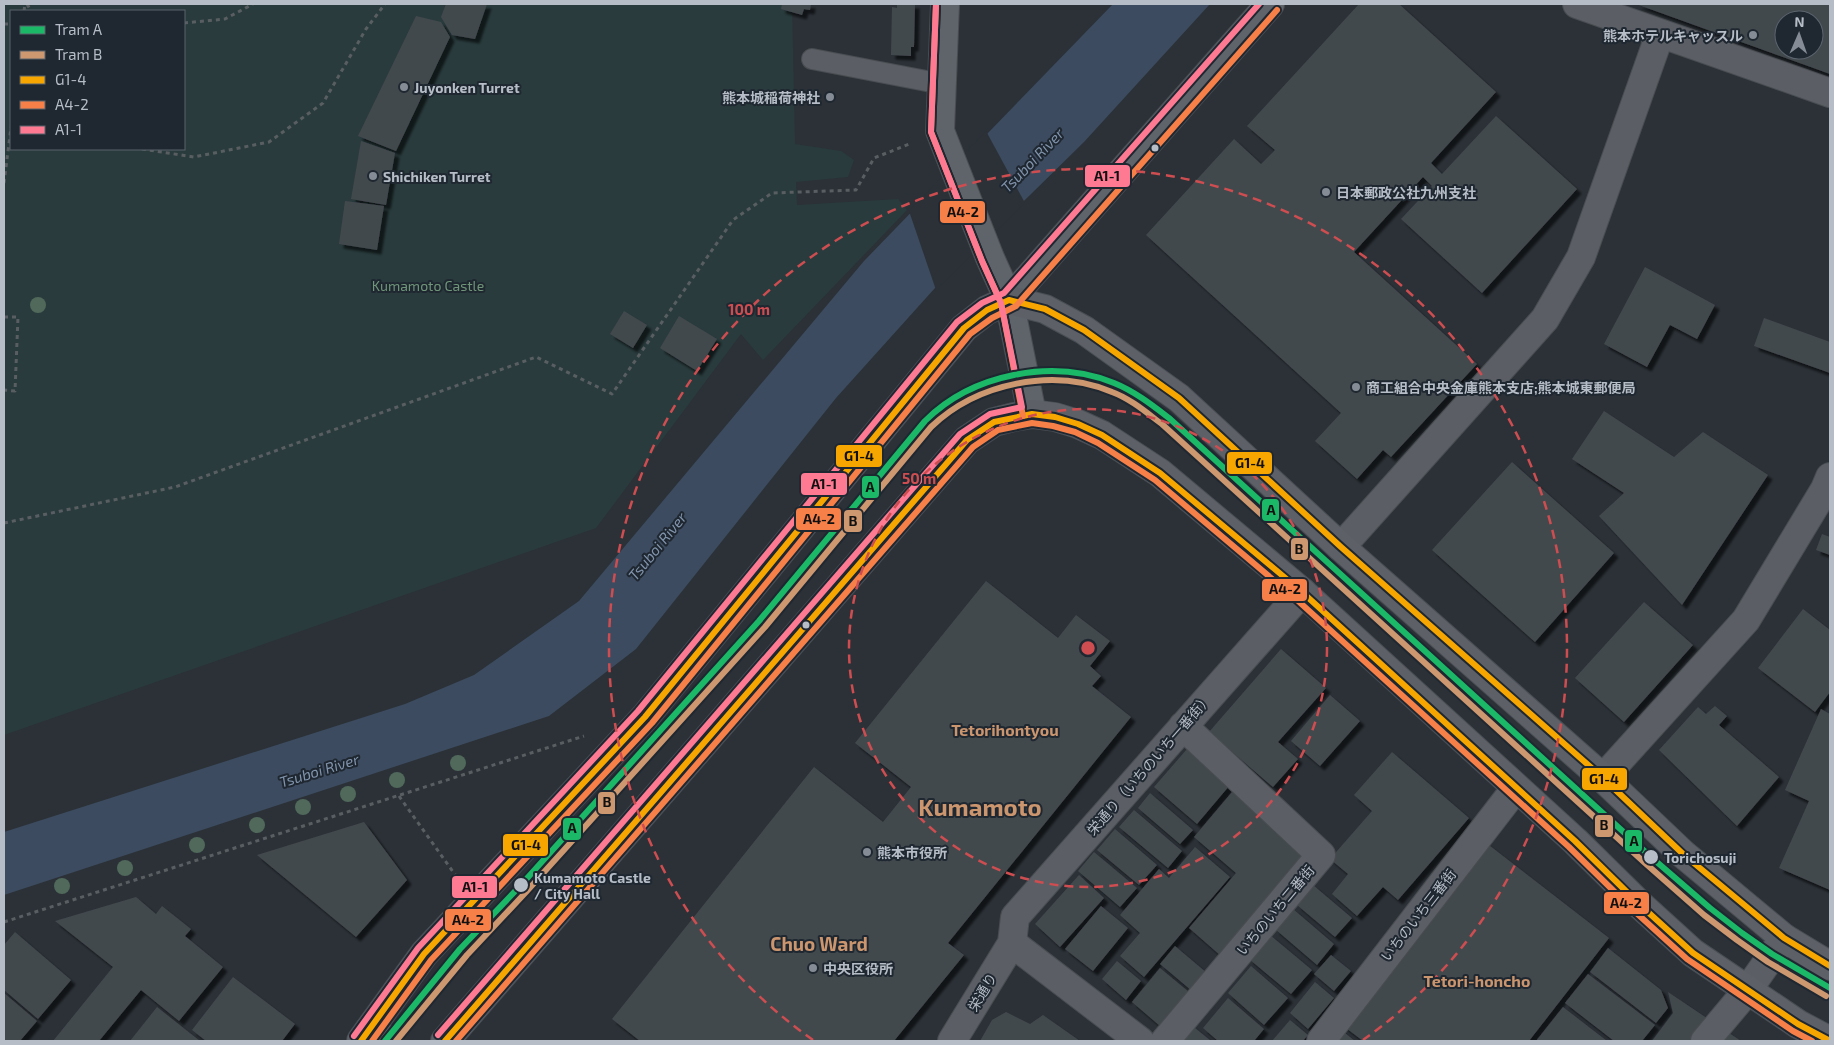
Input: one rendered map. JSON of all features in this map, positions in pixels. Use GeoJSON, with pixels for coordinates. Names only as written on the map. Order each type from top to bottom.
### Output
{"type":"FeatureCollection","features":[{"type":"Feature","properties":{"kind":"main road"},"geometry":{"type":"LineString","coordinates":[[945,4],[940,131],[990,258],[1009,300],[1032,414]]}},
{"type":"Feature","properties":{"kind":"main road"},"geometry":{"type":"LineString","coordinates":[[373,1037],[424,954],[644,717],[964,328],[987,310],[1009,300],[1270,4]]}},
{"type":"Feature","properties":{"kind":"main road"},"geometry":{"type":"LineString","coordinates":[[1009,300],[1045,309],[1084,330],[1179,398],[1340,548],[1604,778],[1683,854],[1784,938],[1830,966]]}},
{"type":"Feature","properties":{"kind":"main road"},"geometry":{"type":"LineString","coordinates":[[445,1041],[967,440],[994,422],[1014,416],[1032,414],[1055,417],[1078,424],[1102,435],[1160,473],[1302,592],[1575,841],[1693,954],[1798,1024],[1830,1041]]}},
{"type":"Feature","properties":{"kind":"street"},"geometry":{"type":"LineString","coordinates":[[1577,4],[1830,93]]}},
{"type":"Feature","properties":{"kind":"street"},"geometry":{"type":"LineString","coordinates":[[1340,548],[1546,319],[1581,257],[1660,34]]}},
{"type":"Feature","properties":{"kind":"street"},"geometry":{"type":"LineString","coordinates":[[1604,778],[1746,620],[1825,490],[1830,477]]}},
{"type":"Feature","properties":{"kind":"street","name":"栄通り（いちのいち一番街）"},"geometry":{"type":"LineString","coordinates":[[1012,944],[1015,917],[1302,592]]}},
{"type":"Feature","properties":{"kind":"street","name":"いちのいち二番街"},"geometry":{"type":"LineString","coordinates":[[1165,1041],[1321,856],[1183,726]]}},
{"type":"Feature","properties":{"kind":"street","name":"いちのいち三番街"},"geometry":{"type":"LineString","coordinates":[[1321,1041],[1516,788]]}},
{"type":"Feature","properties":{"kind":"street"},"geometry":{"type":"LineString","coordinates":[[1705,1041],[1747,991],[1784,938]]}},
{"type":"Feature","properties":{"kind":"street"},"geometry":{"type":"LineString","coordinates":[[1012,944],[1140,1041]]}},
{"type":"Feature","properties":{"kind":"street","name":"栄通り"},"geometry":{"type":"LineString","coordinates":[[952,1041],[1012,944]]}},
{"type":"Feature","properties":{"kind":"lane"},"geometry":{"type":"LineString","coordinates":[[812,59],[942,84]]}},
{"type":"Feature","properties":{"kind":"path"},"geometry":{"type":"LineString","coordinates":[[185,23],[225,19],[253,4]]}},
{"type":"Feature","properties":{"kind":"path"},"geometry":{"type":"LineString","coordinates":[[148,150],[194,157],[269,142],[323,103],[366,29],[385,4]]}},
{"type":"Feature","properties":{"kind":"path"},"geometry":{"type":"LineString","coordinates":[[4,523],[175,487],[536,357],[612,394],[733,220],[772,193],[856,190],[874,158],[940,131]]}},
{"type":"Feature","properties":{"kind":"path"},"geometry":{"type":"LineString","coordinates":[[4,183],[10,135]]}},
{"type":"Feature","properties":{"kind":"path"},"geometry":{"type":"LineString","coordinates":[[4,317],[18,318],[15,391],[4,390]]}},
{"type":"Feature","properties":{"kind":"path"},"geometry":{"type":"LineString","coordinates":[[4,922],[588,735]]}},
{"type":"Feature","properties":{"kind":"path"},"geometry":{"type":"LineString","coordinates":[[399,796],[474,901]]}},
{"type":"Feature","properties":{"kind":"green space","name":"Kumamoto Castle"},"geometry":{"type":"Polygon","coordinates":[[[4,4],[792,4],[795,144],[841,151],[854,160],[848,177],[796,182],[797,205],[898,199],[907,210],[763,360],[741,334],[596,528],[4,735],[4,4]]]}},
{"type":"Feature","properties":{"kind":"water","name":"Tsuboi River"},"geometry":{"type":"Polygon","coordinates":[[[1113,4],[1210,4],[1084,142],[935,288],[836,398],[636,649],[549,716],[4,895],[4,832],[405,704],[474,675],[579,601],[864,261],[1113,4]]]}},
{"type":"Feature","properties":{"kind":"pier"},"geometry":{"type":"Polygon","coordinates":[[[986,131],[1025,203],[936,290],[909,211],[986,131]]]}},
{"type":"Feature","properties":{"kind":"building"},"geometry":{"type":"Polygon","coordinates":[[[446,4],[487,4],[475,39],[452,35],[441,17],[446,4]]]}},
{"type":"Feature","properties":{"kind":"building"},"geometry":{"type":"Polygon","coordinates":[[[782,4],[811,4],[810,10],[804,9],[802,15],[781,9],[782,4]]]}},
{"type":"Feature","properties":{"kind":"building"},"geometry":{"type":"Polygon","coordinates":[[[897,4],[915,4],[914,47],[911,47],[911,56],[891,55],[892,7],[897,8],[897,4]]]}},
{"type":"Feature","properties":{"kind":"building","name":"日本郵政公社九州支社"},"geometry":{"type":"Polygon","coordinates":[[[1359,4],[1399,4],[1496,92],[1431,163],[1442,174],[1496,116],[1577,189],[1482,293],[1401,219],[1432,186],[1423,177],[1354,252],[1477,364],[1391,457],[1383,450],[1357,479],[1315,441],[1341,413],[1146,235],[1234,139],[1261,164],[1275,150],[1247,126],[1359,4]]]}},
{"type":"Feature","properties":{"kind":"building","name":"熊本ホテルキャッスル"},"geometry":{"type":"Polygon","coordinates":[[[1636,4],[1830,4],[1830,74],[1791,60],[1824,60],[1824,10],[1774,10],[1774,54],[1636,4]]]}},
{"type":"Feature","properties":{"kind":"building","name":"Juyonken Turret"},"geometry":{"type":"Polygon","coordinates":[[[416,16],[441,22],[450,37],[396,151],[358,136],[416,16]]]}},
{"type":"Feature","properties":{"kind":"building","name":"Shichiken Turret"},"geometry":{"type":"Polygon","coordinates":[[[361,141],[395,153],[386,205],[351,199],[361,141]]]}},
{"type":"Feature","properties":{"kind":"building"},"geometry":{"type":"Polygon","coordinates":[[[345,201],[384,206],[377,250],[339,244],[345,201]]]}},
{"type":"Feature","properties":{"kind":"building"},"geometry":{"type":"Polygon","coordinates":[[[1645,267],[1715,305],[1697,339],[1670,325],[1647,367],[1604,344],[1645,267]]]}},
{"type":"Feature","properties":{"kind":"building"},"geometry":{"type":"Polygon","coordinates":[[[624,311],[647,325],[633,348],[610,334],[624,311]]]}},
{"type":"Feature","properties":{"kind":"building"},"geometry":{"type":"Polygon","coordinates":[[[679,316],[717,339],[697,371],[660,348],[679,316]]]}},
{"type":"Feature","properties":{"kind":"building"},"geometry":{"type":"Polygon","coordinates":[[[1764,318],[1830,342],[1830,373],[1754,346],[1764,318]]]}},
{"type":"Feature","properties":{"kind":"building"},"geometry":{"type":"Polygon","coordinates":[[[1604,411],[1674,457],[1703,432],[1768,475],[1682,605],[1599,516],[1624,493],[1572,459],[1604,411]]]}},
{"type":"Feature","properties":{"kind":"building"},"geometry":{"type":"Polygon","coordinates":[[[1512,462],[1614,553],[1535,642],[1432,550],[1512,462]]]}},
{"type":"Feature","properties":{"kind":"building"},"geometry":{"type":"Polygon","coordinates":[[[1822,534],[1830,537],[1830,555],[1816,550],[1822,534]]]}},
{"type":"Feature","properties":{"kind":"building","name":"熊本市役所"},"geometry":{"type":"Polygon","coordinates":[[[986,581],[1058,638],[1076,615],[1110,641],[1090,666],[1101,676],[1092,686],[1131,717],[948,943],[964,955],[894,1041],[640,1041],[612,1019],[814,767],[883,822],[911,787],[855,743],[986,581]]]}},
{"type":"Feature","properties":{"kind":"building"},"geometry":{"type":"Polygon","coordinates":[[[1644,602],[1693,645],[1624,722],[1575,678],[1644,602]]]}},
{"type":"Feature","properties":{"kind":"building"},"geometry":{"type":"Polygon","coordinates":[[[1803,609],[1830,630],[1830,692],[1815,712],[1758,668],[1803,609]]]}},
{"type":"Feature","properties":{"kind":"building"},"geometry":{"type":"Polygon","coordinates":[[[1281,649],[1326,688],[1278,742],[1298,759],[1273,787],[1209,732],[1281,649]]]}},
{"type":"Feature","properties":{"kind":"building"},"geometry":{"type":"Polygon","coordinates":[[[1330,695],[1360,721],[1320,766],[1291,741],[1330,695]]]}},
{"type":"Feature","properties":{"kind":"building"},"geometry":{"type":"Polygon","coordinates":[[[1715,706],[1727,716],[1719,725],[1779,777],[1737,826],[1659,750],[1698,707],[1706,714],[1715,706]]]}},
{"type":"Feature","properties":{"kind":"building"},"geometry":{"type":"Polygon","coordinates":[[[1821,709],[1830,714],[1830,890],[1779,868],[1809,801],[1785,790],[1821,709]]]}},
{"type":"Feature","properties":{"kind":"building"},"geometry":{"type":"Polygon","coordinates":[[[1187,749],[1230,785],[1197,824],[1154,787],[1187,749]]]}},
{"type":"Feature","properties":{"kind":"building"},"geometry":{"type":"Polygon","coordinates":[[[1392,752],[1469,818],[1398,900],[1383,887],[1357,916],[1332,894],[1348,874],[1330,859],[1372,811],[1354,795],[1392,752]]]}},
{"type":"Feature","properties":{"kind":"building"},"geometry":{"type":"Polygon","coordinates":[[[1232,792],[1307,856],[1221,956],[1189,928],[1236,873],[1194,837],[1232,792]]]}},
{"type":"Feature","properties":{"kind":"building"},"geometry":{"type":"Polygon","coordinates":[[[1150,793],[1193,830],[1180,844],[1138,808],[1150,793]]]}},
{"type":"Feature","properties":{"kind":"building"},"geometry":{"type":"Polygon","coordinates":[[[1134,810],[1182,851],[1168,868],[1119,827],[1134,810]]]}},
{"type":"Feature","properties":{"kind":"building"},"geometry":{"type":"Polygon","coordinates":[[[364,822],[407,880],[356,937],[257,855],[364,822]]]}},
{"type":"Feature","properties":{"kind":"building"},"geometry":{"type":"Polygon","coordinates":[[[1115,829],[1157,865],[1139,885],[1097,850],[1115,829]]]}},
{"type":"Feature","properties":{"kind":"building"},"geometry":{"type":"Polygon","coordinates":[[[1485,842],[1609,938],[1529,1041],[1363,1041],[1342,1025],[1485,842]]]}},
{"type":"Feature","properties":{"kind":"building"},"geometry":{"type":"Polygon","coordinates":[[[1195,847],[1230,877],[1144,977],[1120,956],[1140,933],[1120,915],[1159,869],[1169,878],[1195,847]]]}},
{"type":"Feature","properties":{"kind":"building"},"geometry":{"type":"Polygon","coordinates":[[[1094,852],[1137,888],[1120,907],[1078,871],[1094,852]]]}},
{"type":"Feature","properties":{"kind":"building"},"geometry":{"type":"Polygon","coordinates":[[[1079,875],[1104,898],[1060,947],[1035,924],[1079,875]]]}},
{"type":"Feature","properties":{"kind":"building"},"geometry":{"type":"Polygon","coordinates":[[[1313,885],[1352,918],[1335,937],[1297,905],[1313,885]]]}},
{"type":"Feature","properties":{"kind":"building"},"geometry":{"type":"Polygon","coordinates":[[[136,897],[156,914],[162,906],[191,929],[185,936],[223,967],[179,1021],[141,990],[99,1041],[53,1041],[113,967],[55,921],[136,897]]]}},
{"type":"Feature","properties":{"kind":"building"},"geometry":{"type":"Polygon","coordinates":[[[1101,906],[1128,928],[1093,971],[1065,949],[1101,906]]]}},
{"type":"Feature","properties":{"kind":"building"},"geometry":{"type":"Polygon","coordinates":[[[1293,909],[1334,944],[1317,965],[1275,929],[1293,909]]]}},
{"type":"Feature","properties":{"kind":"building"},"geometry":{"type":"Polygon","coordinates":[[[15,932],[71,980],[38,1019],[4,990],[4,945],[15,932]]]}},
{"type":"Feature","properties":{"kind":"building"},"geometry":{"type":"Polygon","coordinates":[[[1270,935],[1312,970],[1291,994],[1249,959],[1270,935]]]}},
{"type":"Feature","properties":{"kind":"building"},"geometry":{"type":"Polygon","coordinates":[[[1175,946],[1207,973],[1192,991],[1160,964],[1175,946]]]}},
{"type":"Feature","properties":{"kind":"building"},"geometry":{"type":"Polygon","coordinates":[[[1608,948],[1661,990],[1668,1008],[1656,1023],[1590,972],[1608,948]]]}},
{"type":"Feature","properties":{"kind":"building"},"geometry":{"type":"Polygon","coordinates":[[[1331,955],[1351,971],[1334,991],[1314,974],[1331,955]]]}},
{"type":"Feature","properties":{"kind":"building"},"geometry":{"type":"Polygon","coordinates":[[[1117,961],[1141,981],[1126,1000],[1102,979],[1117,961]]]}},
{"type":"Feature","properties":{"kind":"building"},"geometry":{"type":"Polygon","coordinates":[[[1251,966],[1288,998],[1264,1025],[1228,993],[1251,966]]]}},
{"type":"Feature","properties":{"kind":"building"},"geometry":{"type":"Polygon","coordinates":[[[1160,968],[1189,992],[1160,1026],[1132,1002],[1160,968]]]}},
{"type":"Feature","properties":{"kind":"building"},"geometry":{"type":"Polygon","coordinates":[[[1588,974],[1655,1025],[1642,1041],[1614,1041],[1565,1003],[1588,974]]]}},
{"type":"Feature","properties":{"kind":"building"},"geometry":{"type":"Polygon","coordinates":[[[233,977],[295,1024],[282,1041],[206,1041],[192,1030],[233,977]]]}},
{"type":"Feature","properties":{"kind":"building"},"geometry":{"type":"Polygon","coordinates":[[[1315,982],[1334,998],[1308,1029],[1290,1013],[1315,982]]]}},
{"type":"Feature","properties":{"kind":"building"},"geometry":{"type":"Polygon","coordinates":[[[1668,992],[1741,1041],[1652,1041],[1673,1013],[1668,992]]]}},
{"type":"Feature","properties":{"kind":"building"},"geometry":{"type":"Polygon","coordinates":[[[4,993],[37,1021],[20,1041],[6,1041],[4,1039],[4,993]]]}},
{"type":"Feature","properties":{"kind":"building"},"geometry":{"type":"Polygon","coordinates":[[[1228,998],[1264,1029],[1254,1041],[1218,1041],[1203,1028],[1228,998]]]}},
{"type":"Feature","properties":{"kind":"building"},"geometry":{"type":"Polygon","coordinates":[[[157,1007],[200,1041],[130,1041],[157,1007]]]}},
{"type":"Feature","properties":{"kind":"building"},"geometry":{"type":"Polygon","coordinates":[[[1563,1007],[1607,1041],[1536,1041],[1563,1007]]]}},
{"type":"Feature","properties":{"kind":"building"},"geometry":{"type":"Polygon","coordinates":[[[1006,1012],[1030,1024],[1043,1015],[1080,1041],[980,1041],[992,1020],[1006,1012]]]}},
{"type":"Feature","properties":{"kind":"building"},"geometry":{"type":"Polygon","coordinates":[[[1290,1020],[1308,1035],[1303,1041],[1272,1041],[1290,1020]]]}},
{"type":"Feature","properties":{"kind":"building"},"geometry":{"type":"Polygon","coordinates":[[[1189,1023],[1211,1041],[1174,1041],[1189,1023]]]}},
{"type":"Feature","properties":{"kind":"building"},"geometry":{"type":"Polygon","coordinates":[[[1340,1029],[1355,1041],[1331,1041],[1340,1029]]]}},
{"type":"Feature","properties":{"kind":"tram line","name":"A"},"geometry":{"type":"LineString","coordinates":[[385,1041],[460,949],[521,885],[759,621],[925,421],[944,405],[966,392],[989,382],[1014,375],[1039,372],[1065,372],[1090,376],[1114,383],[1136,394],[1169,418],[1651,857],[1710,908],[1772,954],[1830,988]]}},
{"type":"Feature","properties":{"kind":"tram line","name":"B"},"geometry":{"type":"LineString","coordinates":[[396,1041],[467,955],[765,627],[931,427],[970,399],[993,390],[1041,380],[1089,385],[1112,392],[1132,402],[1163,425],[1704,915],[1768,962],[1826,996]]}},
{"type":"Feature","properties":{"kind":"transit line","name":"A4-2"},"geometry":{"type":"LineString","coordinates":[[936,4],[931,132],[982,261],[1001,303],[1023,416]]}},
{"type":"Feature","properties":{"kind":"transit line","name":"A1-1"},"geometry":{"type":"LineString","coordinates":[[438,1035],[960,434],[990,414],[1022,407],[1001,303],[982,261],[931,132],[936,4]]}},
{"type":"Feature","properties":{"kind":"transit line","name":"A1-1"},"geometry":{"type":"LineString","coordinates":[[354,1036],[418,948],[638,711],[957,322],[982,303],[1004,293],[1259,4]]}},
{"type":"Feature","properties":{"kind":"transit line","name":"A4-2"},"geometry":{"type":"LineString","coordinates":[[372,1041],[431,960],[652,723],[970,334],[992,318],[1016,306],[1277,10]]}},
{"type":"Feature","properties":{"kind":"transit line","name":"G1-4"},"geometry":{"type":"LineString","coordinates":[[361,1041],[424,954],[645,717],[964,328],[987,310],[1009,300],[1045,309],[1084,330],[1179,398],[1341,547],[1603,778],[1683,854],[1784,938],[1830,966]]}},
{"type":"Feature","properties":{"kind":"transit line","name":"G1-4"},"geometry":{"type":"LineString","coordinates":[[445,1041],[967,440],[994,422],[1032,414],[1055,417],[1078,424],[1102,435],[1160,473],[1302,592],[1575,841],[1638,903],[1693,953],[1798,1024],[1830,1041]]}},
{"type":"Feature","properties":{"kind":"transit line","name":"A4-2"},"geometry":{"type":"LineString","coordinates":[[456,1041],[973,447],[998,430],[1032,423],[1075,432],[1098,443],[1155,480],[1296,599],[1569,847],[1632,909],[1687,959],[1793,1031],[1812,1041]]}},
{"type":"Feature","properties":{"kind":"place","name":"熊本ホテルキャッスル"},"geometry":{"type":"Point","coordinates":[1753,35]}},
{"type":"Feature","properties":{"kind":"place","name":"Juyonken Turret"},"geometry":{"type":"Point","coordinates":[404,87]}},
{"type":"Feature","properties":{"kind":"place","name":"熊本城稲荷神社"},"geometry":{"type":"Point","coordinates":[830,97]}},
{"type":"Feature","properties":{"kind":"place","name":"Shichiken Turret"},"geometry":{"type":"Point","coordinates":[373,176]}},
{"type":"Feature","properties":{"kind":"place","name":"日本郵政公社九州支社"},"geometry":{"type":"Point","coordinates":[1326,192]}},
{"type":"Feature","properties":{"kind":"place","name":"商工組合中央金庫熊本支店;熊本城東郵便局"},"geometry":{"type":"Point","coordinates":[1356,387]}},
{"type":"Feature","properties":{"kind":"place","name":"熊本市役所"},"geometry":{"type":"Point","coordinates":[867,852]}},
{"type":"Feature","properties":{"kind":"place","name":"Torichosuji"},"geometry":{"type":"Point","coordinates":[1651,857]}},
{"type":"Feature","properties":{"kind":"place","name":"Kumamoto Castle / City Hall"},"geometry":{"type":"Point","coordinates":[521,885]}},
{"type":"Feature","properties":{"kind":"place","name":"中央区役所"},"geometry":{"type":"Point","coordinates":[813,968]}},
{"type":"Feature","properties":{"kind":"district","name":"Tetorihontyou"},"geometry":{"type":"Point","coordinates":[1005,729]}},
{"type":"Feature","properties":{"kind":"district","name":"Kumamoto"},"geometry":{"type":"Point","coordinates":[980,806]}},
{"type":"Feature","properties":{"kind":"district","name":"Chuo Ward"},"geometry":{"type":"Point","coordinates":[819,943]}},
{"type":"Feature","properties":{"kind":"district","name":"Tetori-honcho"},"geometry":{"type":"Point","coordinates":[1477,980]}}]}
